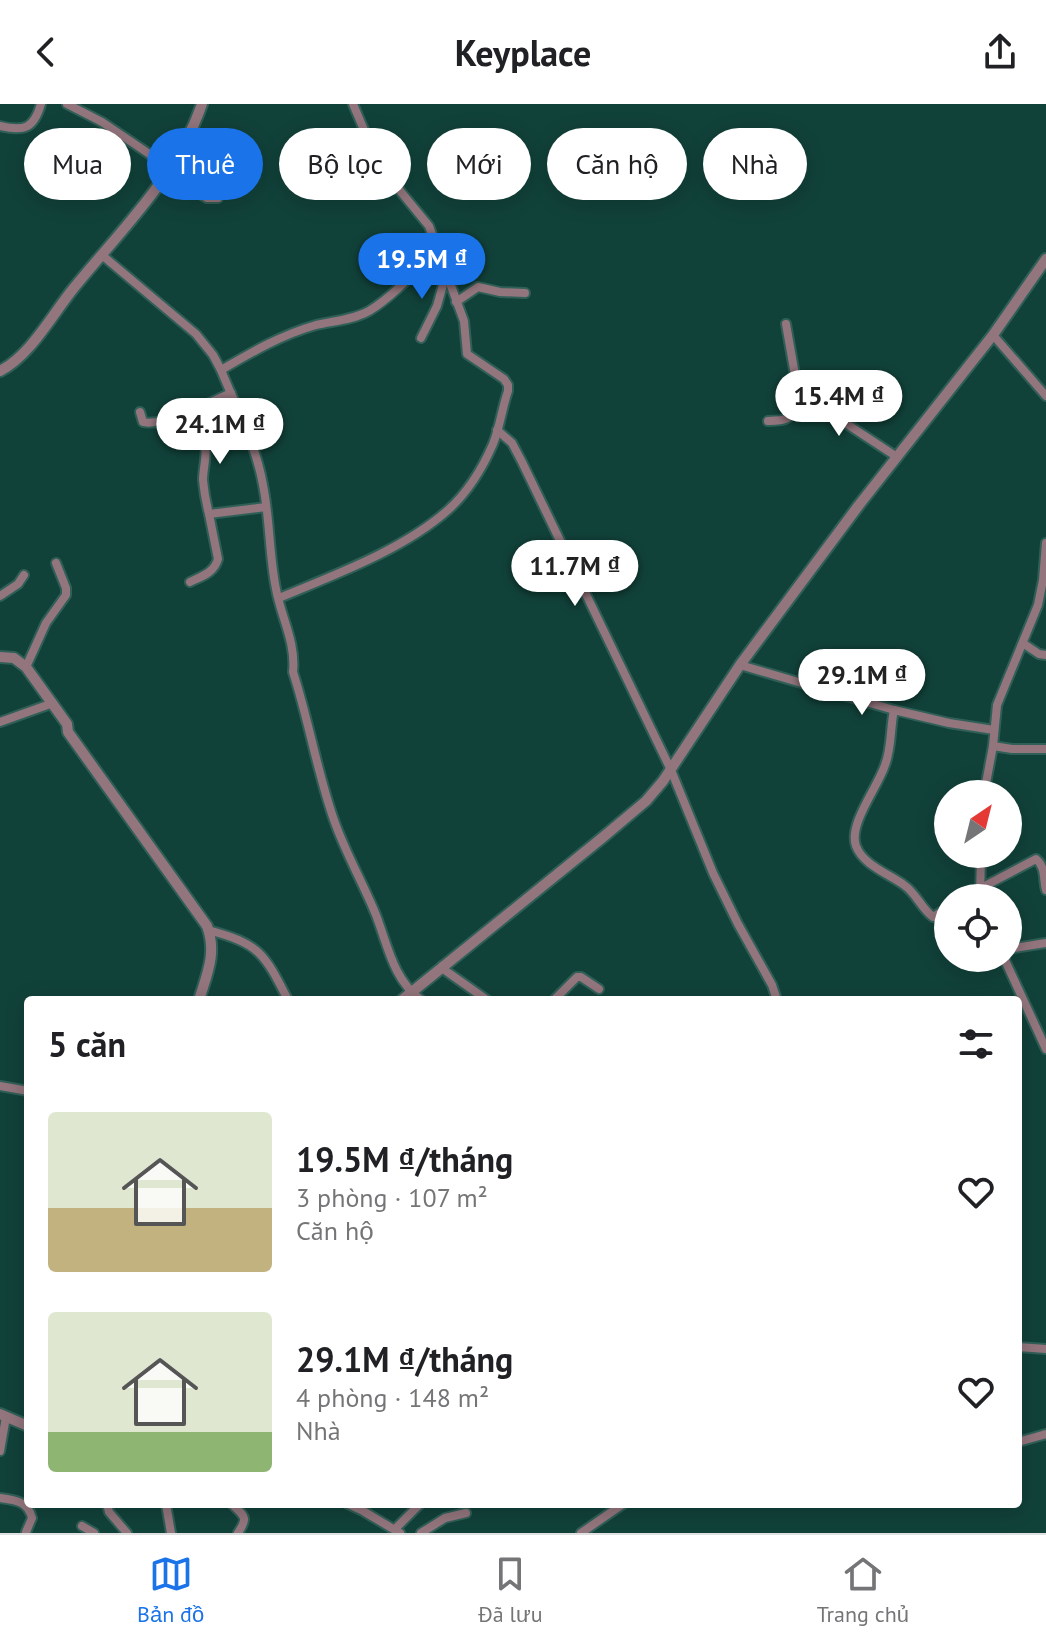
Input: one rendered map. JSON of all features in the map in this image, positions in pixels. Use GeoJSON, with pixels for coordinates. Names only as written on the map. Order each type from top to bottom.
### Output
{"type":"FeatureCollection","features":[{"type":"Feature","properties":{"kind":"street"},"geometry":{"type":"LineString","coordinates":[[0,126],[27,127],[34,122],[41,104]]}},
{"type":"Feature","properties":{"kind":"street"},"geometry":{"type":"LineString","coordinates":[[67,104],[102,122],[147,152]]}},
{"type":"Feature","properties":{"kind":"street"},"geometry":{"type":"LineString","coordinates":[[191,128],[202,104]]}},
{"type":"Feature","properties":{"kind":"street"},"geometry":{"type":"LineString","coordinates":[[279,598],[356,566],[399,543],[447,511],[478,472],[492,445],[508,391],[504,379],[467,354],[464,321],[429,226],[401,192],[367,137],[353,104]]}},
{"type":"Feature","properties":{"kind":"street"},"geometry":{"type":"LineString","coordinates":[[0,371],[20,357],[148,200]]}},
{"type":"Feature","properties":{"kind":"street"},"geometry":{"type":"LineString","coordinates":[[221,370],[276,339],[366,313],[387,299],[437,249]]}},
{"type":"Feature","properties":{"kind":"street"},"geometry":{"type":"LineString","coordinates":[[103,256],[196,334],[213,355],[231,393],[259,466],[276,592],[292,645],[293,672],[334,820],[377,918],[406,996],[646,801],[671,770],[740,665],[993,335],[1046,259]]}},
{"type":"Feature","properties":{"kind":"street"},"geometry":{"type":"LineString","coordinates":[[421,338],[437,306],[447,273]]}},
{"type":"Feature","properties":{"kind":"street"},"geometry":{"type":"LineString","coordinates":[[456,302],[479,287],[525,293]]}},
{"type":"Feature","properties":{"kind":"street"},"geometry":{"type":"LineString","coordinates":[[786,324],[798,392],[897,457]]}},
{"type":"Feature","properties":{"kind":"street"},"geometry":{"type":"LineString","coordinates":[[993,335],[1046,396]]}},
{"type":"Feature","properties":{"kind":"street"},"geometry":{"type":"LineString","coordinates":[[768,421],[786,421],[794,395],[798,392]]}},
{"type":"Feature","properties":{"kind":"street"},"geometry":{"type":"LineString","coordinates":[[140,412],[143,422],[147,424],[173,417],[231,393]]}},
{"type":"Feature","properties":{"kind":"street"},"geometry":{"type":"LineString","coordinates":[[497,430],[512,443],[522,462],[671,770],[713,873],[776,996]]}},
{"type":"Feature","properties":{"kind":"street"},"geometry":{"type":"LineString","coordinates":[[190,582],[216,568],[218,563],[203,475],[206,449],[204,439],[199,434]]}},
{"type":"Feature","properties":{"kind":"street"},"geometry":{"type":"LineString","coordinates":[[209,514],[266,507]]}},
{"type":"Feature","properties":{"kind":"street"},"geometry":{"type":"LineString","coordinates":[[987,780],[997,705],[1038,605],[1046,543]]}},
{"type":"Feature","properties":{"kind":"street"},"geometry":{"type":"LineString","coordinates":[[26,667],[46,623],[66,595],[56,563]]}},
{"type":"Feature","properties":{"kind":"street"},"geometry":{"type":"LineString","coordinates":[[0,596],[18,584],[24,575]]}},
{"type":"Feature","properties":{"kind":"street"},"geometry":{"type":"LineString","coordinates":[[1024,644],[1046,655]]}},
{"type":"Feature","properties":{"kind":"street"},"geometry":{"type":"LineString","coordinates":[[0,657],[14,658],[26,667],[67,724],[68,732],[208,930],[212,955],[200,996]]}},
{"type":"Feature","properties":{"kind":"street"},"geometry":{"type":"LineString","coordinates":[[740,665],[894,710],[994,730]]}},
{"type":"Feature","properties":{"kind":"street"},"geometry":{"type":"LineString","coordinates":[[0,722],[53,703]]}},
{"type":"Feature","properties":{"kind":"street"},"geometry":{"type":"LineString","coordinates":[[894,710],[887,761],[858,821],[855,843],[857,850],[870,863],[904,885],[925,911],[934,916]]}},
{"type":"Feature","properties":{"kind":"street"},"geometry":{"type":"LineString","coordinates":[[993,746],[1046,749]]}},
{"type":"Feature","properties":{"kind":"street"},"geometry":{"type":"LineString","coordinates":[[995,884],[1036,859],[1045,876],[1046,890]]}},
{"type":"Feature","properties":{"kind":"street"},"geometry":{"type":"LineString","coordinates":[[208,930],[244,941],[256,949],[266,960],[286,996]]}},
{"type":"Feature","properties":{"kind":"street"},"geometry":{"type":"LineString","coordinates":[[1022,947],[1046,943]]}},
{"type":"Feature","properties":{"kind":"street"},"geometry":{"type":"LineString","coordinates":[[442,966],[481,996]]}},
{"type":"Feature","properties":{"kind":"street"},"geometry":{"type":"LineString","coordinates":[[1011,972],[1045,1044]]}},
{"type":"Feature","properties":{"kind":"street"},"geometry":{"type":"LineString","coordinates":[[558,996],[577,977],[599,989]]}},
{"type":"Feature","properties":{"kind":"street"},"geometry":{"type":"LineString","coordinates":[[0,1086],[24,1090]]}},
{"type":"Feature","properties":{"kind":"street"},"geometry":{"type":"LineString","coordinates":[[1022,1347],[1046,1349]]}},
{"type":"Feature","properties":{"kind":"street"},"geometry":{"type":"LineString","coordinates":[[0,1451],[3,1416],[24,1424]]}},
{"type":"Feature","properties":{"kind":"street"},"geometry":{"type":"LineString","coordinates":[[1022,1441],[1046,1434]]}},
{"type":"Feature","properties":{"kind":"street"},"geometry":{"type":"LineString","coordinates":[[0,1498],[16,1500],[24,1505]]}},
{"type":"Feature","properties":{"kind":"street"},"geometry":{"type":"LineString","coordinates":[[26,1532],[32,1518],[28,1508]]}},
{"type":"Feature","properties":{"kind":"street"},"geometry":{"type":"LineString","coordinates":[[108,1508],[127,1533]]}},
{"type":"Feature","properties":{"kind":"street"},"geometry":{"type":"LineString","coordinates":[[167,1508],[171,1533]]}},
{"type":"Feature","properties":{"kind":"street"},"geometry":{"type":"LineString","coordinates":[[236,1508],[245,1517],[238,1533]]}},
{"type":"Feature","properties":{"kind":"street"},"geometry":{"type":"LineString","coordinates":[[355,1508],[398,1531],[417,1508]]}},
{"type":"Feature","properties":{"kind":"street"},"geometry":{"type":"LineString","coordinates":[[581,1533],[617,1508]]}},
{"type":"Feature","properties":{"kind":"street"},"geometry":{"type":"LineString","coordinates":[[421,1533],[445,1518],[466,1513]]}},
{"type":"Feature","properties":{"kind":"street"},"geometry":{"type":"LineString","coordinates":[[82,1526],[94,1533]]}}]}
